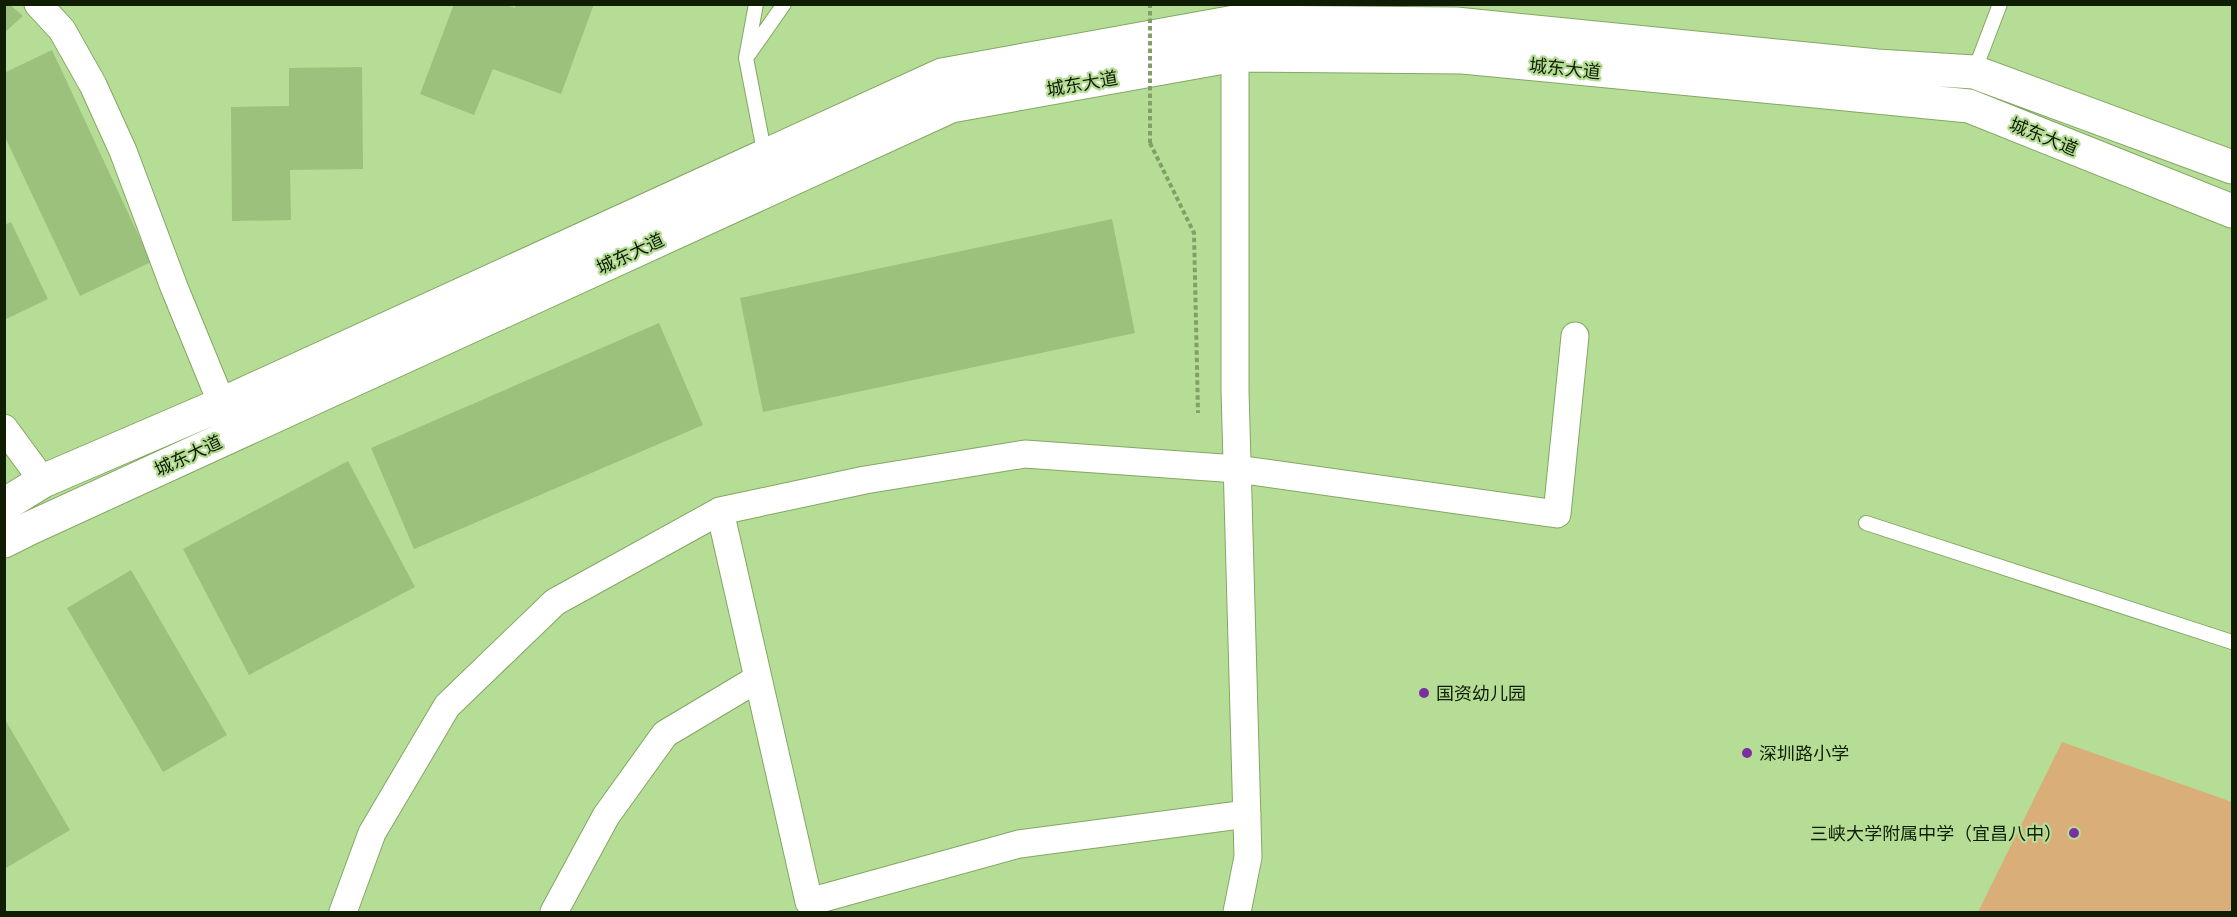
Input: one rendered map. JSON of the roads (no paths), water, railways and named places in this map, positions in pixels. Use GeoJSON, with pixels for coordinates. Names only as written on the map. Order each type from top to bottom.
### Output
{"type":"FeatureCollection","features":[{"type":"Feature","properties":{"kind":"main road","name":"城东大道"},"geometry":{"type":"LineString","coordinates":[[4,505],[43,482],[222,404],[942,75],[1235,22],[1457,19],[1878,66],[1974,72],[2232,167]]}},
{"type":"Feature","properties":{"kind":"main road","name":"城东大道"},"geometry":{"type":"LineString","coordinates":[[4,541],[951,106],[1235,55],[1463,57],[1969,106],[2232,211]]}},
{"type":"Feature","properties":{"kind":"street"},"geometry":{"type":"LineString","coordinates":[[38,4],[62,30],[93,85],[123,152],[174,287],[222,404]]}},
{"type":"Feature","properties":{"kind":"street"},"geometry":{"type":"LineString","coordinates":[[1235,22],[1235,390],[1248,857],[1237,912]]}},
{"type":"Feature","properties":{"kind":"street"},"geometry":{"type":"LineString","coordinates":[[343,912],[372,833],[447,706],[555,602],[720,511],[866,480],[1025,454],[1237,469],[1557,514],[1575,336]]}},
{"type":"Feature","properties":{"kind":"street"},"geometry":{"type":"LineString","coordinates":[[4,428],[43,482]]}},
{"type":"Feature","properties":{"kind":"street"},"geometry":{"type":"LineString","coordinates":[[720,511],[809,902],[1019,844],[1246,814]]}},
{"type":"Feature","properties":{"kind":"street"},"geometry":{"type":"LineString","coordinates":[[554,912],[606,816],[665,734],[757,679]]}},
{"type":"Feature","properties":{"kind":"lane"},"geometry":{"type":"LineString","coordinates":[[756,4],[746,58],[765,156]]}},
{"type":"Feature","properties":{"kind":"lane"},"geometry":{"type":"LineString","coordinates":[[746,58],[784,4]]}},
{"type":"Feature","properties":{"kind":"lane"},"geometry":{"type":"LineString","coordinates":[[1974,72],[2000,4]]}},
{"type":"Feature","properties":{"kind":"lane"},"geometry":{"type":"LineString","coordinates":[[1866,523],[2232,642]]}},
{"type":"Feature","properties":{"kind":"place","name":"国资幼儿园"},"geometry":{"type":"Point","coordinates":[1424,693]}},
{"type":"Feature","properties":{"kind":"place","name":"深圳路小学"},"geometry":{"type":"Point","coordinates":[1747,753]}},
{"type":"Feature","properties":{"kind":"place","name":"三峡大学附属中学（宜昌八中）"},"geometry":{"type":"Point","coordinates":[2074,833]}}]}
